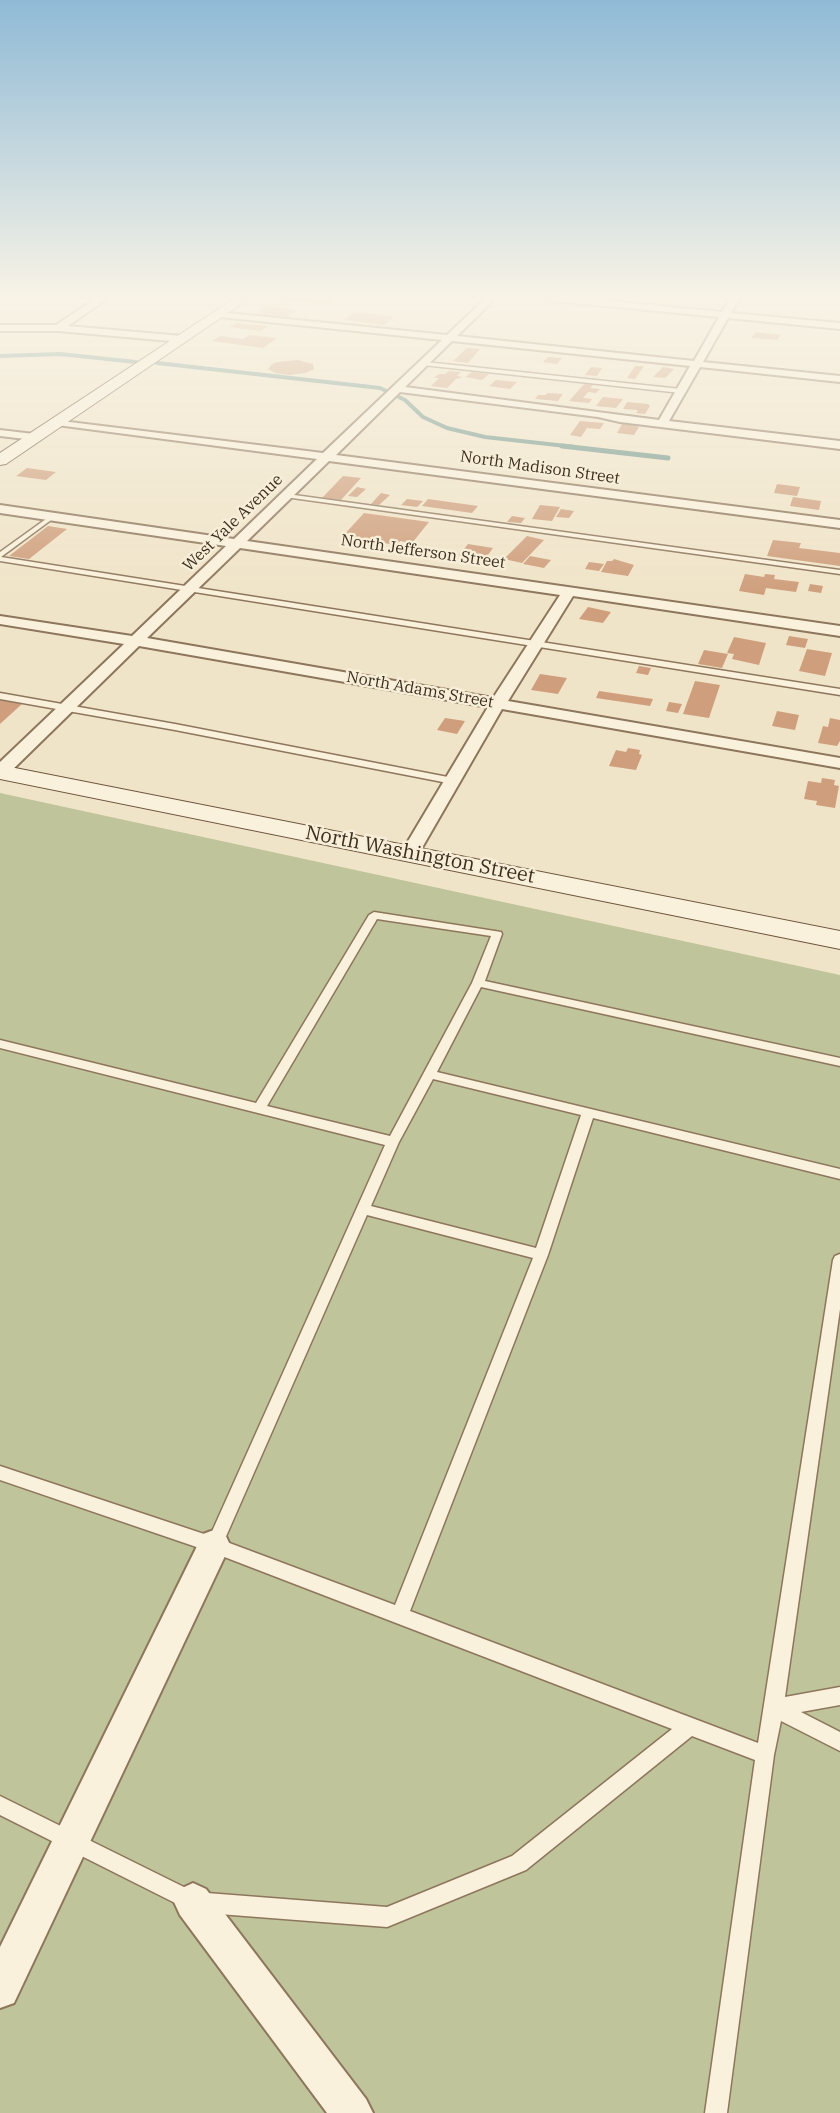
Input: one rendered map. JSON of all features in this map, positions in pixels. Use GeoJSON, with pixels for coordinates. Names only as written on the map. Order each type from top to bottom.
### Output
{"type":"FeatureCollection","features":[{"type":"Feature","properties":{"kind":"main road"},"geometry":{"type":"LineString","coordinates":[[0,460],[95,397]]}},
{"type":"Feature","properties":{"kind":"main road","name":"North Washington Street"},"geometry":{"type":"LineString","coordinates":[[0,772],[840,940]]}},
{"type":"Feature","properties":{"kind":"street","name":"West Yale Avenue"},"geometry":{"type":"LineString","coordinates":[[0,772],[391,397]]}},
{"type":"Feature","properties":{"kind":"street"},"geometry":{"type":"LineString","coordinates":[[434,397],[840,445]]}},
{"type":"Feature","properties":{"kind":"street"},"geometry":{"type":"LineString","coordinates":[[662,424],[678,397]]}},
{"type":"Feature","properties":{"kind":"street","name":"North Madison Street"},"geometry":{"type":"LineString","coordinates":[[57,422],[840,524]]}},
{"type":"Feature","properties":{"kind":"street"},"geometry":{"type":"LineString","coordinates":[[0,433],[34,437]]}},
{"type":"Feature","properties":{"kind":"street","name":"North Jefferson Street"},"geometry":{"type":"LineString","coordinates":[[0,509],[840,631]]}},
{"type":"Feature","properties":{"kind":"street"},"geometry":{"type":"LineString","coordinates":[[410,853],[498,703],[569,591]]}},
{"type":"Feature","properties":{"kind":"street","name":"North Adams Street"},"geometry":{"type":"LineString","coordinates":[[0,620],[136,641],[840,763]]}},
{"type":"Feature","properties":{"kind":"street"},"geometry":{"type":"LineString","coordinates":[[0,1989],[214,1545]]}},
{"type":"Feature","properties":{"kind":"street"},"geometry":{"type":"LineString","coordinates":[[193,1902],[352,2113]]}},
{"type":"Feature","properties":{"kind":"lane"},"geometry":{"type":"LineString","coordinates":[[287,496],[840,572]]}},
{"type":"Feature","properties":{"kind":"lane"},"geometry":{"type":"LineString","coordinates":[[0,557],[53,516]]}},
{"type":"Feature","properties":{"kind":"lane"},"geometry":{"type":"LineString","coordinates":[[0,557],[840,692]]}},
{"type":"Feature","properties":{"kind":"lane"},"geometry":{"type":"LineString","coordinates":[[0,696],[453,781]]}},
{"type":"Feature","properties":{"kind":"lane"},"geometry":{"type":"LineString","coordinates":[[214,1545],[393,1142],[478,983],[497,934],[374,915],[259,1108]]}},
{"type":"Feature","properties":{"kind":"lane"},"geometry":{"type":"LineString","coordinates":[[478,983],[840,1062]]}},
{"type":"Feature","properties":{"kind":"lane"},"geometry":{"type":"LineString","coordinates":[[0,1044],[393,1142]]}},
{"type":"Feature","properties":{"kind":"lane"},"geometry":{"type":"LineString","coordinates":[[429,1074],[840,1174]]}},
{"type":"Feature","properties":{"kind":"lane"},"geometry":{"type":"LineString","coordinates":[[399,1616],[541,1255],[588,1113]]}},
{"type":"Feature","properties":{"kind":"lane"},"geometry":{"type":"LineString","coordinates":[[363,1209],[541,1255]]}},
{"type":"Feature","properties":{"kind":"lane"},"geometry":{"type":"LineString","coordinates":[[716,2113],[765,1755],[839,1281],[840,1260]]}},
{"type":"Feature","properties":{"kind":"lane"},"geometry":{"type":"LineString","coordinates":[[0,1473],[214,1545],[765,1755]]}},
{"type":"Feature","properties":{"kind":"lane"},"geometry":{"type":"LineString","coordinates":[[774,1708],[840,1696]]}},
{"type":"Feature","properties":{"kind":"lane"},"geometry":{"type":"LineString","coordinates":[[774,1708],[840,1742]]}},
{"type":"Feature","properties":{"kind":"lane"},"geometry":{"type":"LineString","coordinates":[[0,1805],[193,1902],[387,1917],[519,1863],[690,1726]]}},
{"type":"Feature","properties":{"kind":"green space"},"geometry":{"type":"Polygon","coordinates":[[[0,793],[840,975],[840,2113],[0,2113],[0,793]]]}},
{"type":"Feature","properties":{"kind":"building"},"geometry":{"type":"Polygon","coordinates":[[[537,397],[561,397],[558,401],[535,399],[537,397]]]}},
{"type":"Feature","properties":{"kind":"building"},"geometry":{"type":"Polygon","coordinates":[[[573,397],[592,399],[589,403],[569,401],[573,397]]]}},
{"type":"Feature","properties":{"kind":"building"},"geometry":{"type":"Polygon","coordinates":[[[603,397],[623,399],[616,408],[596,406],[603,397]]]}},
{"type":"Feature","properties":{"kind":"building"},"geometry":{"type":"Polygon","coordinates":[[[627,402],[650,406],[645,414],[636,413],[638,410],[623,409],[627,402]]]}},
{"type":"Feature","properties":{"kind":"building"},"geometry":{"type":"Polygon","coordinates":[[[580,421],[604,423],[600,429],[587,428],[581,437],[570,435],[580,421]]]}},
{"type":"Feature","properties":{"kind":"building"},"geometry":{"type":"Polygon","coordinates":[[[622,424],[639,427],[634,435],[617,433],[622,424]]]}},
{"type":"Feature","properties":{"kind":"building"},"geometry":{"type":"Polygon","coordinates":[[[27,468],[56,472],[46,480],[16,476],[27,468]]]}},
{"type":"Feature","properties":{"kind":"building"},"geometry":{"type":"Polygon","coordinates":[[[343,476],[361,478],[341,500],[322,498],[343,476]]]}},
{"type":"Feature","properties":{"kind":"building"},"geometry":{"type":"Polygon","coordinates":[[[777,484],[800,487],[797,496],[774,493],[777,484]]]}},
{"type":"Feature","properties":{"kind":"building"},"geometry":{"type":"Polygon","coordinates":[[[357,487],[366,489],[357,497],[348,496],[357,487]]]}},
{"type":"Feature","properties":{"kind":"building"},"geometry":{"type":"Polygon","coordinates":[[[381,493],[390,495],[379,505],[371,504],[381,493]]]}},
{"type":"Feature","properties":{"kind":"building"},"geometry":{"type":"Polygon","coordinates":[[[793,497],[821,501],[819,510],[790,506],[793,497]]]}},
{"type":"Feature","properties":{"kind":"building"},"geometry":{"type":"Polygon","coordinates":[[[407,499],[423,501],[417,507],[401,505],[407,499]]]}},
{"type":"Feature","properties":{"kind":"building"},"geometry":{"type":"Polygon","coordinates":[[[428,499],[478,506],[472,513],[422,506],[428,499]]]}},
{"type":"Feature","properties":{"kind":"building"},"geometry":{"type":"Polygon","coordinates":[[[540,505],[560,507],[552,521],[532,519],[540,505]]]}},
{"type":"Feature","properties":{"kind":"building"},"geometry":{"type":"Polygon","coordinates":[[[561,509],[574,511],[569,518],[556,517],[561,509]]]}},
{"type":"Feature","properties":{"kind":"building"},"geometry":{"type":"Polygon","coordinates":[[[364,513],[429,522],[412,543],[400,541],[397,545],[342,537],[364,513]]]}},
{"type":"Feature","properties":{"kind":"building"},"geometry":{"type":"Polygon","coordinates":[[[512,516],[525,518],[521,523],[507,522],[512,516]]]}},
{"type":"Feature","properties":{"kind":"building"},"geometry":{"type":"Polygon","coordinates":[[[48,526],[67,529],[29,559],[9,556],[48,526]]]}},
{"type":"Feature","properties":{"kind":"building"},"geometry":{"type":"Polygon","coordinates":[[[527,536],[544,540],[522,563],[504,559],[527,536]]]}},
{"type":"Feature","properties":{"kind":"building"},"geometry":{"type":"Polygon","coordinates":[[[773,540],[801,543],[799,548],[840,553],[840,566],[767,556],[773,540]]]}},
{"type":"Feature","properties":{"kind":"building"},"geometry":{"type":"Polygon","coordinates":[[[468,544],[493,548],[485,559],[459,555],[468,544]]]}},
{"type":"Feature","properties":{"kind":"building"},"geometry":{"type":"Polygon","coordinates":[[[530,556],[551,560],[544,568],[523,564],[530,556]]]}},
{"type":"Feature","properties":{"kind":"building"},"geometry":{"type":"Polygon","coordinates":[[[614,559],[634,565],[628,576],[601,572],[607,561],[614,559]]]}},
{"type":"Feature","properties":{"kind":"building"},"geometry":{"type":"Polygon","coordinates":[[[589,562],[604,564],[599,571],[585,569],[589,562]]]}},
{"type":"Feature","properties":{"kind":"building"},"geometry":{"type":"Polygon","coordinates":[[[745,574],[764,577],[765,574],[775,575],[774,579],[799,582],[796,592],[766,588],[764,595],[739,591],[745,574]]]}},
{"type":"Feature","properties":{"kind":"building"},"geometry":{"type":"Polygon","coordinates":[[[810,584],[823,586],[821,593],[808,591],[810,584]]]}},
{"type":"Feature","properties":{"kind":"building"},"geometry":{"type":"Polygon","coordinates":[[[588,607],[611,612],[603,623],[579,619],[588,607]]]}},
{"type":"Feature","properties":{"kind":"building"},"geometry":{"type":"Polygon","coordinates":[[[789,636],[808,639],[805,648],[786,645],[789,636]]]}},
{"type":"Feature","properties":{"kind":"building"},"geometry":{"type":"Polygon","coordinates":[[[734,637],[766,643],[759,665],[732,659],[734,654],[727,653],[734,637]]]}},
{"type":"Feature","properties":{"kind":"building"},"geometry":{"type":"Polygon","coordinates":[[[807,649],[832,653],[825,676],[799,671],[807,649]]]}},
{"type":"Feature","properties":{"kind":"building"},"geometry":{"type":"Polygon","coordinates":[[[704,650],[728,654],[722,668],[698,664],[704,650]]]}},
{"type":"Feature","properties":{"kind":"building"},"geometry":{"type":"Polygon","coordinates":[[[639,666],[651,668],[648,675],[636,673],[639,666]]]}},
{"type":"Feature","properties":{"kind":"building"},"geometry":{"type":"Polygon","coordinates":[[[540,674],[567,678],[558,694],[531,690],[540,674]]]}},
{"type":"Feature","properties":{"kind":"building"},"geometry":{"type":"Polygon","coordinates":[[[695,681],[720,685],[709,718],[683,714],[695,681]]]}},
{"type":"Feature","properties":{"kind":"building"},"geometry":{"type":"Polygon","coordinates":[[[599,691],[653,699],[650,706],[596,698],[599,691]]]}},
{"type":"Feature","properties":{"kind":"building"},"geometry":{"type":"Polygon","coordinates":[[[0,700],[22,704],[0,724],[0,700]]]}},
{"type":"Feature","properties":{"kind":"building"},"geometry":{"type":"Polygon","coordinates":[[[669,702],[682,704],[678,713],[666,711],[669,702]]]}},
{"type":"Feature","properties":{"kind":"building"},"geometry":{"type":"Polygon","coordinates":[[[777,711],[799,715],[795,730],[772,726],[777,711]]]}},
{"type":"Feature","properties":{"kind":"building"},"geometry":{"type":"Polygon","coordinates":[[[445,718],[465,721],[457,734],[437,730],[445,718]]]}},
{"type":"Feature","properties":{"kind":"building"},"geometry":{"type":"Polygon","coordinates":[[[830,718],[840,720],[840,741],[837,746],[818,743],[823,726],[828,727],[830,718]]]}},
{"type":"Feature","properties":{"kind":"building"},"geometry":{"type":"Polygon","coordinates":[[[628,748],[640,750],[639,754],[642,755],[636,770],[609,766],[616,750],[626,752],[628,748]]]}},
{"type":"Feature","properties":{"kind":"building"},"geometry":{"type":"Polygon","coordinates":[[[822,778],[835,780],[834,785],[839,786],[835,808],[816,805],[817,801],[804,799],[808,781],[821,783],[822,778]]]}},
{"type":"Feature","properties":{"kind":"waterway"},"geometry":{"type":"LineString","coordinates":[[398,397],[405,400],[423,417],[447,428],[485,437],[575,447]]}},
{"type":"Feature","properties":{"kind":"waterway"},"geometry":{"type":"LineString","coordinates":[[562,446],[668,458]]}}]}
